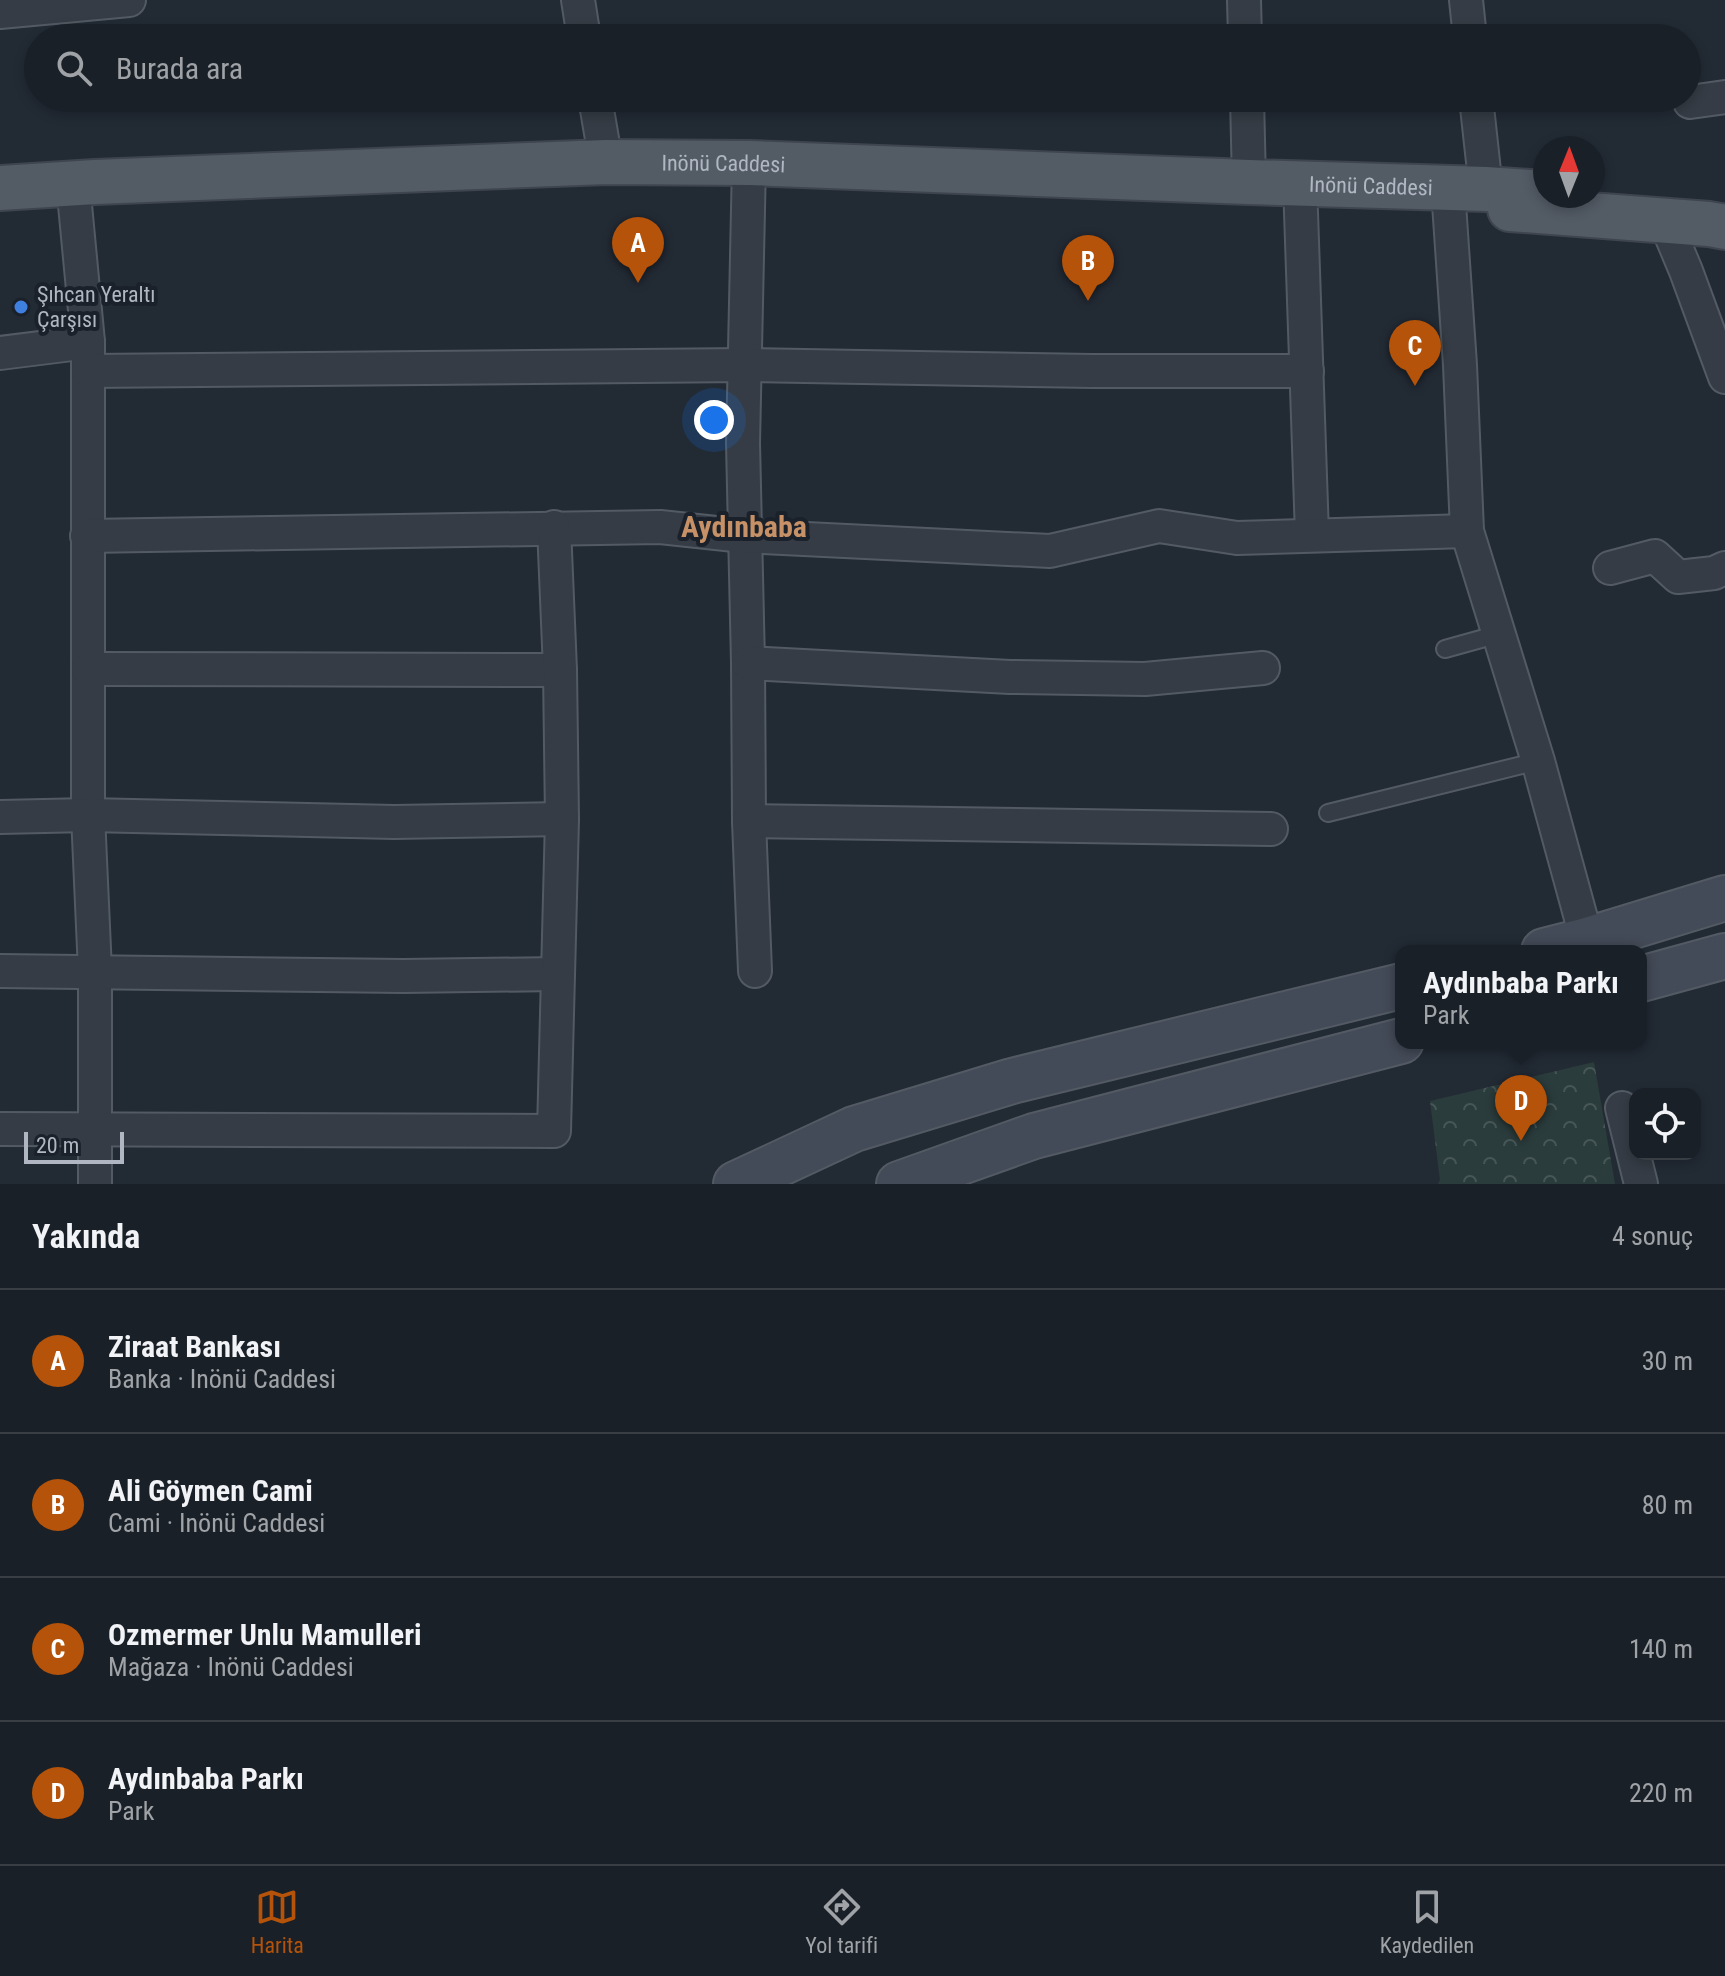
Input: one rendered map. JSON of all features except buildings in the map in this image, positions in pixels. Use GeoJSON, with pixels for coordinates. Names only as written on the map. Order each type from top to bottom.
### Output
{"type":"FeatureCollection","features":[{"type":"Feature","properties":{"kind":"main road","name":"Inönü Caddesi"},"geometry":{"type":"LineString","coordinates":[[0,188],[606,162],[749,163],[1533,192]]}},
{"type":"Feature","properties":{"kind":"main road","name":"Inönü Caddesi"},"geometry":{"type":"LineString","coordinates":[[1467,189],[1481,207],[1725,227]]}},
{"type":"Feature","properties":{"kind":"main road"},"geometry":{"type":"LineString","coordinates":[[1605,198],[1725,207]]}},
{"type":"Feature","properties":{"kind":"main road"},"geometry":{"type":"LineString","coordinates":[[1567,945],[1725,898]]}},
{"type":"Feature","properties":{"kind":"main road"},"geometry":{"type":"LineString","coordinates":[[1647,977],[1725,956]]}},
{"type":"Feature","properties":{"kind":"main road"},"geometry":{"type":"LineString","coordinates":[[736,1184],[854,1129],[1012,1081],[1395,987]]}},
{"type":"Feature","properties":{"kind":"main road"},"geometry":{"type":"LineString","coordinates":[[899,1184],[1034,1136],[1395,1043]]}},
{"type":"Feature","properties":{"kind":"street"},"geometry":{"type":"LineString","coordinates":[[0,12],[129,0]]}},
{"type":"Feature","properties":{"kind":"street"},"geometry":{"type":"LineString","coordinates":[[578,0],[582,24]]}},
{"type":"Feature","properties":{"kind":"street"},"geometry":{"type":"LineString","coordinates":[[1244,0],[1245,24]]}},
{"type":"Feature","properties":{"kind":"street"},"geometry":{"type":"LineString","coordinates":[[1466,0],[1469,24]]}},
{"type":"Feature","properties":{"kind":"street"},"geometry":{"type":"LineString","coordinates":[[1701,100],[1725,97]]}},
{"type":"Feature","properties":{"kind":"street"},"geometry":{"type":"LineString","coordinates":[[597,112],[606,162]]}},
{"type":"Feature","properties":{"kind":"street"},"geometry":{"type":"LineString","coordinates":[[1247,112],[1249,182]]}},
{"type":"Feature","properties":{"kind":"street"},"geometry":{"type":"LineString","coordinates":[[1475,112],[1467,189],[1460,365],[1467,531],[1538,761],[1587,940]]}},
{"type":"Feature","properties":{"kind":"street"},"geometry":{"type":"LineString","coordinates":[[749,163],[743,443],[749,821],[755,971]]}},
{"type":"Feature","properties":{"kind":"street"},"geometry":{"type":"LineString","coordinates":[[1300,183],[1312,535]]}},
{"type":"Feature","properties":{"kind":"street"},"geometry":{"type":"LineString","coordinates":[[73,184],[88,357],[88,815],[95,971],[95,1184]]}},
{"type":"Feature","properties":{"kind":"street"},"geometry":{"type":"LineString","coordinates":[[1665,221],[1725,377]]}},
{"type":"Feature","properties":{"kind":"street"},"geometry":{"type":"LineString","coordinates":[[0,353],[88,357],[1092,371],[1307,371]]}},
{"type":"Feature","properties":{"kind":"street"},"geometry":{"type":"LineString","coordinates":[[87,536],[660,527],[744,536],[1050,551],[1159,526],[1237,538],[1467,531]]}},
{"type":"Feature","properties":{"kind":"street"},"geometry":{"type":"LineString","coordinates":[[0,1129],[554,1131],[562,819],[554,527]]}},
{"type":"Feature","properties":{"kind":"street"},"geometry":{"type":"LineString","coordinates":[[1610,568],[1655,556],[1678,577],[1714,573],[1725,568]]}},
{"type":"Feature","properties":{"kind":"street"},"geometry":{"type":"LineString","coordinates":[[748,663],[1010,677],[1145,679],[1263,668]]}},
{"type":"Feature","properties":{"kind":"street"},"geometry":{"type":"LineString","coordinates":[[88,669],[560,670]]}},
{"type":"Feature","properties":{"kind":"street"},"geometry":{"type":"LineString","coordinates":[[0,817],[88,815],[394,822],[562,819]]}},
{"type":"Feature","properties":{"kind":"street"},"geometry":{"type":"LineString","coordinates":[[749,821],[1271,829]]}},
{"type":"Feature","properties":{"kind":"street"},"geometry":{"type":"LineString","coordinates":[[0,971],[403,976],[558,974]]}},
{"type":"Feature","properties":{"kind":"street"},"geometry":{"type":"LineString","coordinates":[[1622,1108],[1641,1184]]}},
{"type":"Feature","properties":{"kind":"lane"},"geometry":{"type":"LineString","coordinates":[[1445,649],[1499,634]]}},
{"type":"Feature","properties":{"kind":"lane"},"geometry":{"type":"LineString","coordinates":[[1328,813],[1538,761]]}},
{"type":"Feature","properties":{"kind":"green space"},"geometry":{"type":"Polygon","coordinates":[[[1594,1062],[1615,1184],[1438,1184],[1430,1101],[1594,1062]]]}},
{"type":"Feature","properties":{"kind":"place","name":"Ziraat Bankası"},"geometry":{"type":"Point","coordinates":[638,283]}},
{"type":"Feature","properties":{"kind":"place","name":"Ali Göymen Cami"},"geometry":{"type":"Point","coordinates":[1088,301]}},
{"type":"Feature","properties":{"kind":"place","name":"Şıhcan Yeraltı Çarşısı"},"geometry":{"type":"Point","coordinates":[21,307]}},
{"type":"Feature","properties":{"kind":"place","name":"Ozmermer Unlu Mamulleri"},"geometry":{"type":"Point","coordinates":[1415,386]}},
{"type":"Feature","properties":{"kind":"place","name":"Aydınbaba Parkı"},"geometry":{"type":"Point","coordinates":[1521,1141]}},
{"type":"Feature","properties":{"kind":"district","name":"Aydınbaba"},"geometry":{"type":"Point","coordinates":[744,527]}}]}
